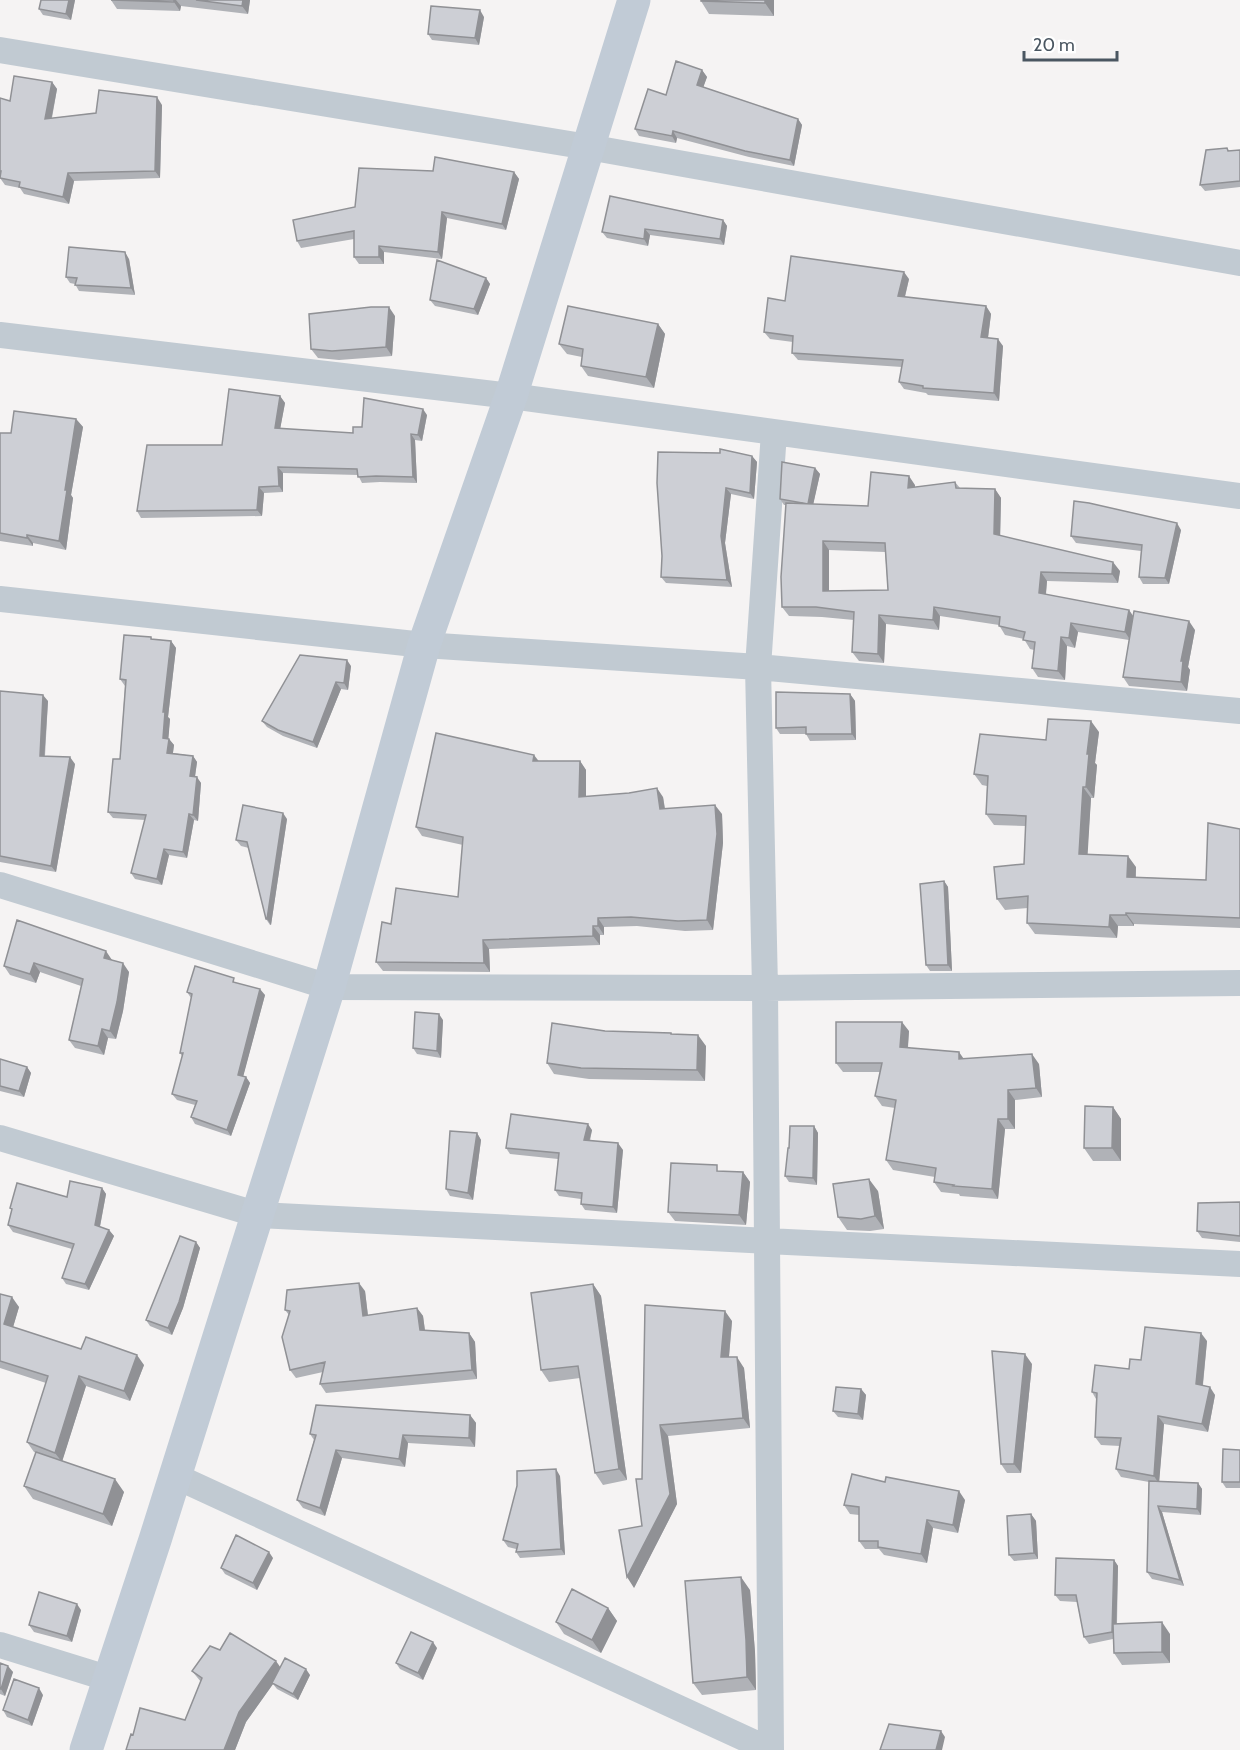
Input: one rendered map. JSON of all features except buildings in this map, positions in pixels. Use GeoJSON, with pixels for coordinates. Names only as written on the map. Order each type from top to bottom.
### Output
{"type":"FeatureCollection","features":[{"type":"Feature","properties":{"kind":"street"},"geometry":{"type":"LineString","coordinates":[[86,1750],[259,1215],[329,987],[424,645],[511,396],[634,0]]}},
{"type":"Feature","properties":{"kind":"street"},"geometry":{"type":"LineString","coordinates":[[0,50],[588,147],[1240,263]]}},
{"type":"Feature","properties":{"kind":"street"},"geometry":{"type":"LineString","coordinates":[[0,335],[511,396],[1240,496]]}},
{"type":"Feature","properties":{"kind":"street"},"geometry":{"type":"LineString","coordinates":[[175,1476],[770,1750],[765,988],[758,667],[774,432]]}},
{"type":"Feature","properties":{"kind":"street"},"geometry":{"type":"LineString","coordinates":[[0,599],[424,645],[758,667],[1240,711]]}},
{"type":"Feature","properties":{"kind":"street"},"geometry":{"type":"LineString","coordinates":[[0,885],[329,987],[765,988],[1240,983]]}},
{"type":"Feature","properties":{"kind":"street"},"geometry":{"type":"LineString","coordinates":[[0,1138],[259,1215],[1240,1264]]}},
{"type":"Feature","properties":{"kind":"street"},"geometry":{"type":"LineString","coordinates":[[0,1645],[110,1679]]}}]}
